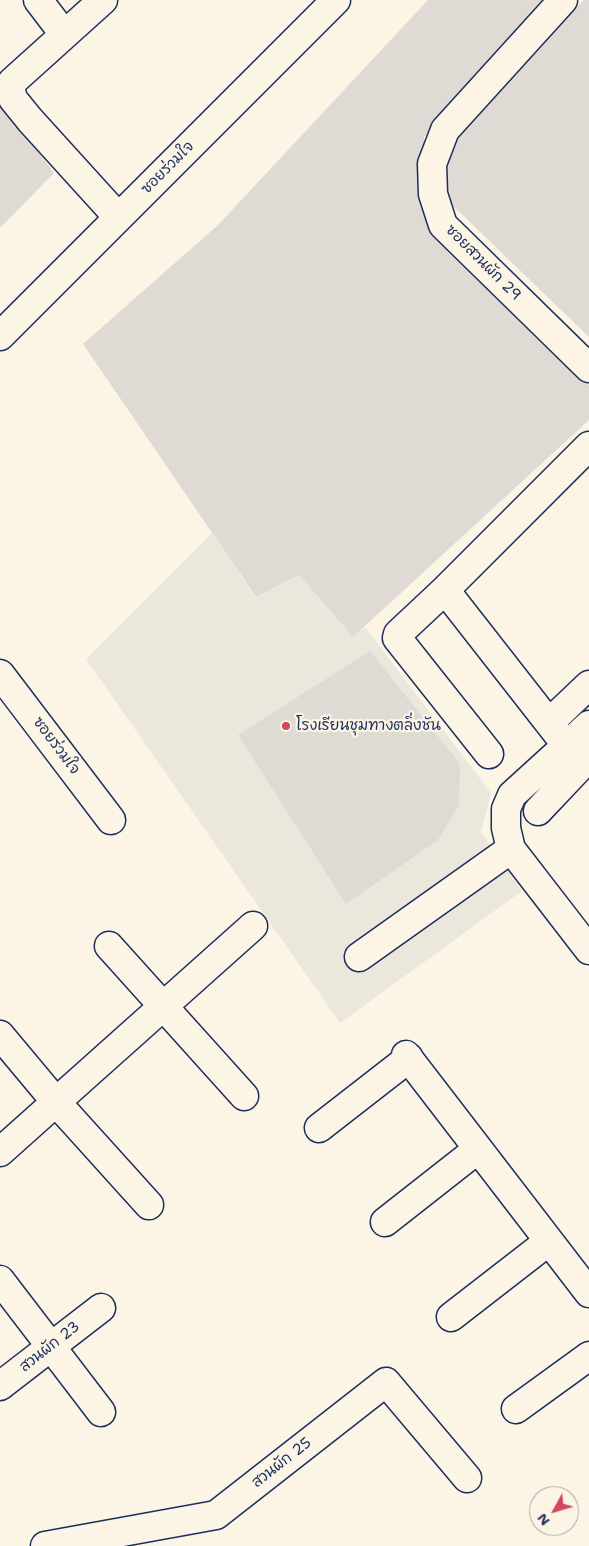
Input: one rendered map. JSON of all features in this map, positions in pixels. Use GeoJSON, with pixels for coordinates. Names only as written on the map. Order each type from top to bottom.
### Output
{"type":"FeatureCollection","features":[{"type":"Feature","properties":{"kind":"street"},"geometry":{"type":"LineString","coordinates":[[38,0],[64,34]]}},
{"type":"Feature","properties":{"kind":"street"},"geometry":{"type":"LineString","coordinates":[[102,0],[12,82],[10,93],[30,120],[118,217]]}},
{"type":"Feature","properties":{"kind":"street","name":"ซอยร่วมใจ"},"geometry":{"type":"LineString","coordinates":[[0,336],[336,0]]}},
{"type":"Feature","properties":{"kind":"street","name":"ซอยสวนผัก 29"},"geometry":{"type":"LineString","coordinates":[[563,0],[444,130],[432,164],[434,194],[443,225],[589,368]]}},
{"type":"Feature","properties":{"kind":"street"},"geometry":{"type":"LineString","coordinates":[[489,754],[397,638],[398,634],[445,590],[589,446]]}},
{"type":"Feature","properties":{"kind":"street"},"geometry":{"type":"LineString","coordinates":[[445,590],[549,722],[578,751]]}},
{"type":"Feature","properties":{"kind":"street","name":"ซอยร่วมใจ"},"geometry":{"type":"LineString","coordinates":[[0,674],[112,820]]}},
{"type":"Feature","properties":{"kind":"street"},"geometry":{"type":"LineString","coordinates":[[549,722],[589,685]]}},
{"type":"Feature","properties":{"kind":"street"},"geometry":{"type":"LineString","coordinates":[[538,811],[578,751],[589,725]]}},
{"type":"Feature","properties":{"kind":"street"},"geometry":{"type":"LineString","coordinates":[[578,751],[512,795],[506,809],[506,818],[511,849],[589,950]]}},
{"type":"Feature","properties":{"kind":"street"},"geometry":{"type":"LineString","coordinates":[[359,957],[511,849]]}},
{"type":"Feature","properties":{"kind":"street"},"geometry":{"type":"LineString","coordinates":[[0,1152],[253,926]]}},
{"type":"Feature","properties":{"kind":"street"},"geometry":{"type":"LineString","coordinates":[[109,946],[244,1096]]}},
{"type":"Feature","properties":{"kind":"street"},"geometry":{"type":"LineString","coordinates":[[0,1035],[56,1102],[149,1205]]}},
{"type":"Feature","properties":{"kind":"street"},"geometry":{"type":"LineString","coordinates":[[320,1128],[407,1056],[589,1292]]}},
{"type":"Feature","properties":{"kind":"street"},"geometry":{"type":"LineString","coordinates":[[385,1222],[478,1149]]}},
{"type":"Feature","properties":{"kind":"street"},"geometry":{"type":"LineString","coordinates":[[451,1317],[549,1241]]}},
{"type":"Feature","properties":{"kind":"street"},"geometry":{"type":"LineString","coordinates":[[0,1280],[101,1412]]}},
{"type":"Feature","properties":{"kind":"street","name":"สวนผัก 23"},"geometry":{"type":"LineString","coordinates":[[0,1386],[100,1308]]}},
{"type":"Feature","properties":{"kind":"street"},"geometry":{"type":"LineString","coordinates":[[516,1409],[589,1356]]}},
{"type":"Feature","properties":{"kind":"street","name":"สวนผัก 25"},"geometry":{"type":"LineString","coordinates":[[45,1546],[216,1515],[386,1382],[466,1478]]}},
{"type":"Feature","properties":{"kind":"shaded area"},"geometry":{"type":"Polygon","coordinates":[[[428,0],[543,0],[424,137],[423,200],[436,238],[589,385],[589,420],[353,637],[299,575],[256,597],[83,344],[218,225],[428,0]]]}},
{"type":"Feature","properties":{"kind":"shaded area"},"geometry":{"type":"Polygon","coordinates":[[[584,0],[589,0],[589,337],[447,200],[437,150],[584,0]]]}},
{"type":"Feature","properties":{"kind":"shaded area"},"geometry":{"type":"Polygon","coordinates":[[[0,102],[54,173],[0,228],[0,102]]]}},
{"type":"Feature","properties":{"kind":"shaded area","name":"โรงเรียนชุมทางตลิ่งชัน"},"geometry":{"type":"Polygon","coordinates":[[[212,533],[255,597],[299,575],[353,637],[365,627],[491,793],[481,832],[522,891],[340,1023],[86,659],[212,533]]]}},
{"type":"Feature","properties":{"kind":"shaded area"},"geometry":{"type":"Polygon","coordinates":[[[370,651],[460,764],[459,805],[438,840],[346,904],[238,735],[370,651]]]}},
{"type":"Feature","properties":{"kind":"place","name":"โรงเรียนชุมทางตลิ่งชัน"},"geometry":{"type":"Point","coordinates":[286,726]}}]}
